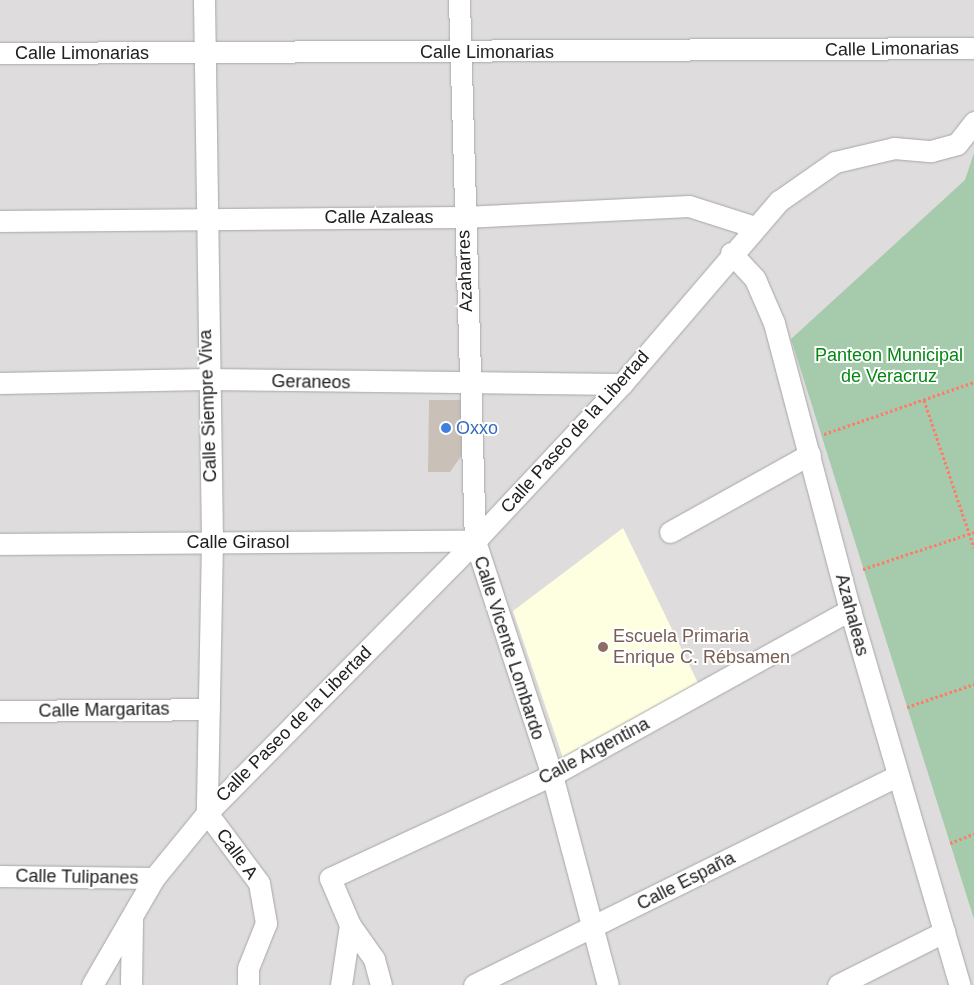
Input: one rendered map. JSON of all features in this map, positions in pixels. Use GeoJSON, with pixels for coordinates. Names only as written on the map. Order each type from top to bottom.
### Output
{"type":"FeatureCollection","features":[{"type":"Feature","properties":{"kind":"street","name":"Calle Siempre Viva"},"geometry":{"type":"LineString","coordinates":[[204,0],[206,54],[205,219],[207,379],[212,542],[207,813]]}},
{"type":"Feature","properties":{"kind":"street","name":"Azaharres"},"geometry":{"type":"LineString","coordinates":[[460,0],[463,217],[475,541]]}},
{"type":"Feature","properties":{"kind":"street","name":"Calle Limonarias"},"geometry":{"type":"LineString","coordinates":[[0,53],[460,53],[974,48]]}},
{"type":"Feature","properties":{"kind":"street","name":"Calle Paseo de la Libertad"},"geometry":{"type":"LineString","coordinates":[[92,985],[154,878],[207,813],[475,541],[622,384],[731,252],[779,201],[835,162],[894,148],[932,151],[957,144],[974,122]]}},
{"type":"Feature","properties":{"kind":"street","name":"Calle Azaleas"},"geometry":{"type":"LineString","coordinates":[[0,221],[463,217],[688,206],[755,227]]}},
{"type":"Feature","properties":{"kind":"street","name":"Azahaleas"},"geometry":{"type":"LineString","coordinates":[[731,252],[755,279],[774,323],[850,610],[960,985]]}},
{"type":"Feature","properties":{"kind":"street","name":"Geraneos"},"geometry":{"type":"LineString","coordinates":[[0,383],[207,379],[470,386],[622,384]]}},
{"type":"Feature","properties":{"kind":"street"},"geometry":{"type":"LineString","coordinates":[[670,532],[810,454]]}},
{"type":"Feature","properties":{"kind":"street","name":"Calle Girasol"},"geometry":{"type":"LineString","coordinates":[[0,544],[475,541]]}},
{"type":"Feature","properties":{"kind":"street","name":"Calle Vicente Lombardo"},"geometry":{"type":"LineString","coordinates":[[475,541],[552,775],[608,985]]}},
{"type":"Feature","properties":{"kind":"street","name":"Calle Argentina"},"geometry":{"type":"LineString","coordinates":[[350,925],[330,878],[552,775],[850,610]]}},
{"type":"Feature","properties":{"kind":"street","name":"Calle Margaritas"},"geometry":{"type":"LineString","coordinates":[[0,711],[209,709]]}},
{"type":"Feature","properties":{"kind":"street","name":"Calle España"},"geometry":{"type":"LineString","coordinates":[[474,985],[898,775]]}},
{"type":"Feature","properties":{"kind":"street","name":"Calle A"},"geometry":{"type":"LineString","coordinates":[[207,813],[259,883],[266,923],[248,968],[248,985]]}},
{"type":"Feature","properties":{"kind":"street","name":"Calle Tulipanes"},"geometry":{"type":"LineString","coordinates":[[0,876],[154,878]]}},
{"type":"Feature","properties":{"kind":"street"},"geometry":{"type":"LineString","coordinates":[[131,985],[132,916]]}},
{"type":"Feature","properties":{"kind":"street"},"geometry":{"type":"LineString","coordinates":[[341,985],[350,925]]}},
{"type":"Feature","properties":{"kind":"street"},"geometry":{"type":"LineString","coordinates":[[350,925],[374,959],[381,985]]}},
{"type":"Feature","properties":{"kind":"street"},"geometry":{"type":"LineString","coordinates":[[838,985],[944,932]]}},
{"type":"Feature","properties":{"kind":"path"},"geometry":{"type":"LineString","coordinates":[[821,435],[974,382]]}},
{"type":"Feature","properties":{"kind":"path"},"geometry":{"type":"LineString","coordinates":[[924,400],[974,548]]}},
{"type":"Feature","properties":{"kind":"path"},"geometry":{"type":"LineString","coordinates":[[863,569],[974,532]]}},
{"type":"Feature","properties":{"kind":"path"},"geometry":{"type":"LineString","coordinates":[[907,707],[974,684]]}},
{"type":"Feature","properties":{"kind":"path"},"geometry":{"type":"LineString","coordinates":[[950,843],[974,834]]}},
{"type":"Feature","properties":{"kind":"shaded area"},"geometry":{"type":"Polygon","coordinates":[[[0,0],[974,0],[974,985],[0,985],[0,0]]]}},
{"type":"Feature","properties":{"kind":"shaded area","name":"Escuela Primaria Enrique C. Rébsamen"},"geometry":{"type":"Polygon","coordinates":[[[623,528],[698,683],[563,758],[513,611],[623,528]]]}},
{"type":"Feature","properties":{"kind":"green space","name":"Panteon Municipal de Veracruz"},"geometry":{"type":"Polygon","coordinates":[[[974,153],[974,919],[791,339],[965,180],[974,153]]]}},
{"type":"Feature","properties":{"kind":"building","name":"Oxxo"},"geometry":{"type":"Polygon","coordinates":[[[429,400],[463,400],[462,455],[450,472],[428,472],[429,400]]]}},
{"type":"Feature","properties":{"kind":"place","name":"Oxxo"},"geometry":{"type":"Point","coordinates":[446,428]}},
{"type":"Feature","properties":{"kind":"place","name":"Escuela Primaria Enrique C. Rébsamen"},"geometry":{"type":"Point","coordinates":[603,647]}}]}
